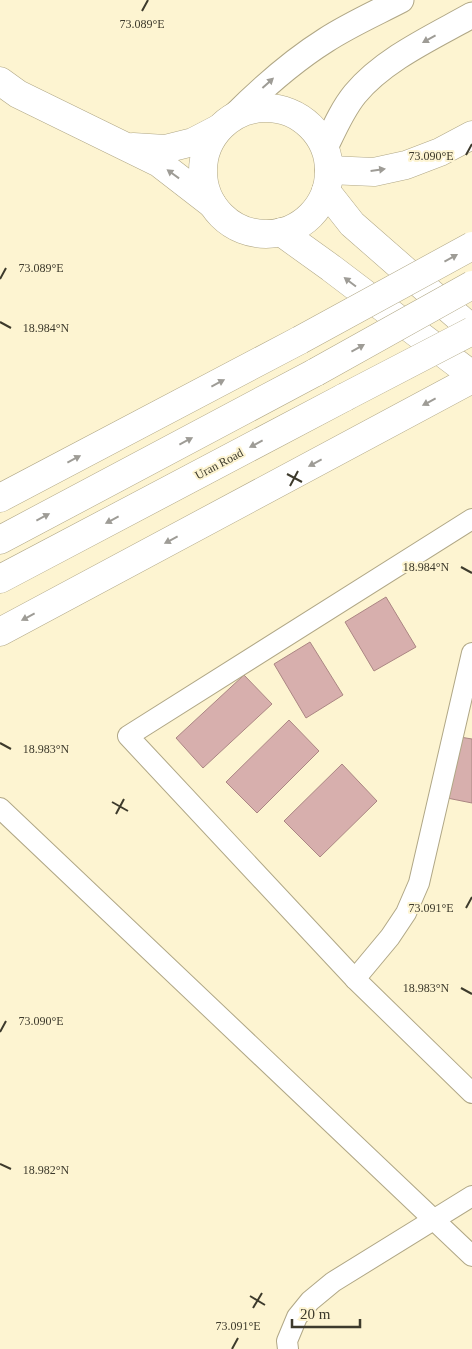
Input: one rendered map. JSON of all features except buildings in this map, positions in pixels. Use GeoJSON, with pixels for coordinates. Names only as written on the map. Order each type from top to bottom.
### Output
{"type":"FeatureCollection","features":[{"type":"Feature","properties":{"kind":"main road"},"geometry":{"type":"LineString","coordinates":[[0,81],[18,94],[124,146],[159,163],[212,204],[225,219],[242,229],[261,234],[281,232],[299,225],[316,210],[327,170],[314,129],[296,115],[276,108],[254,109],[194,142],[165,149],[124,146]]}},
{"type":"Feature","properties":{"kind":"main road"},"geometry":{"type":"LineString","coordinates":[[212,204],[204,186],[203,166],[207,146],[226,123]]}},
{"type":"Feature","properties":{"kind":"main road"},"geometry":{"type":"LineString","coordinates":[[327,170],[374,172],[406,165],[440,152],[472,135]]}},
{"type":"Feature","properties":{"kind":"main road","name":"Uran Road"},"geometry":{"type":"LineString","coordinates":[[0,580],[472,330],[352,224],[327,170]]}},
{"type":"Feature","properties":{"kind":"main road"},"geometry":{"type":"LineString","coordinates":[[281,232],[332,268],[472,375]]}},
{"type":"Feature","properties":{"kind":"main road"},"geometry":{"type":"LineString","coordinates":[[0,498],[300,340],[472,246]]}},
{"type":"Feature","properties":{"kind":"main road"},"geometry":{"type":"LineString","coordinates":[[0,540],[316,372],[472,285]]}},
{"type":"Feature","properties":{"kind":"main road"},"geometry":{"type":"LineString","coordinates":[[0,632],[472,379]]}},
{"type":"Feature","properties":{"kind":"street"},"geometry":{"type":"LineString","coordinates":[[226,123],[273,78],[298,58],[327,39],[401,0]]}},
{"type":"Feature","properties":{"kind":"street"},"geometry":{"type":"LineString","coordinates":[[327,170],[339,118],[355,94],[375,73],[409,50],[472,15]]}},
{"type":"Feature","properties":{"kind":"street"},"geometry":{"type":"LineString","coordinates":[[472,519],[128,736],[355,979],[472,1093]]}},
{"type":"Feature","properties":{"kind":"street"},"geometry":{"type":"LineString","coordinates":[[355,979],[401,921],[419,883],[472,653]]}},
{"type":"Feature","properties":{"kind":"street"},"geometry":{"type":"LineString","coordinates":[[0,808],[472,1256]]}},
{"type":"Feature","properties":{"kind":"street"},"geometry":{"type":"LineString","coordinates":[[288,1349],[287,1341],[297,1317],[310,1300],[333,1282],[472,1196]]}}]}
